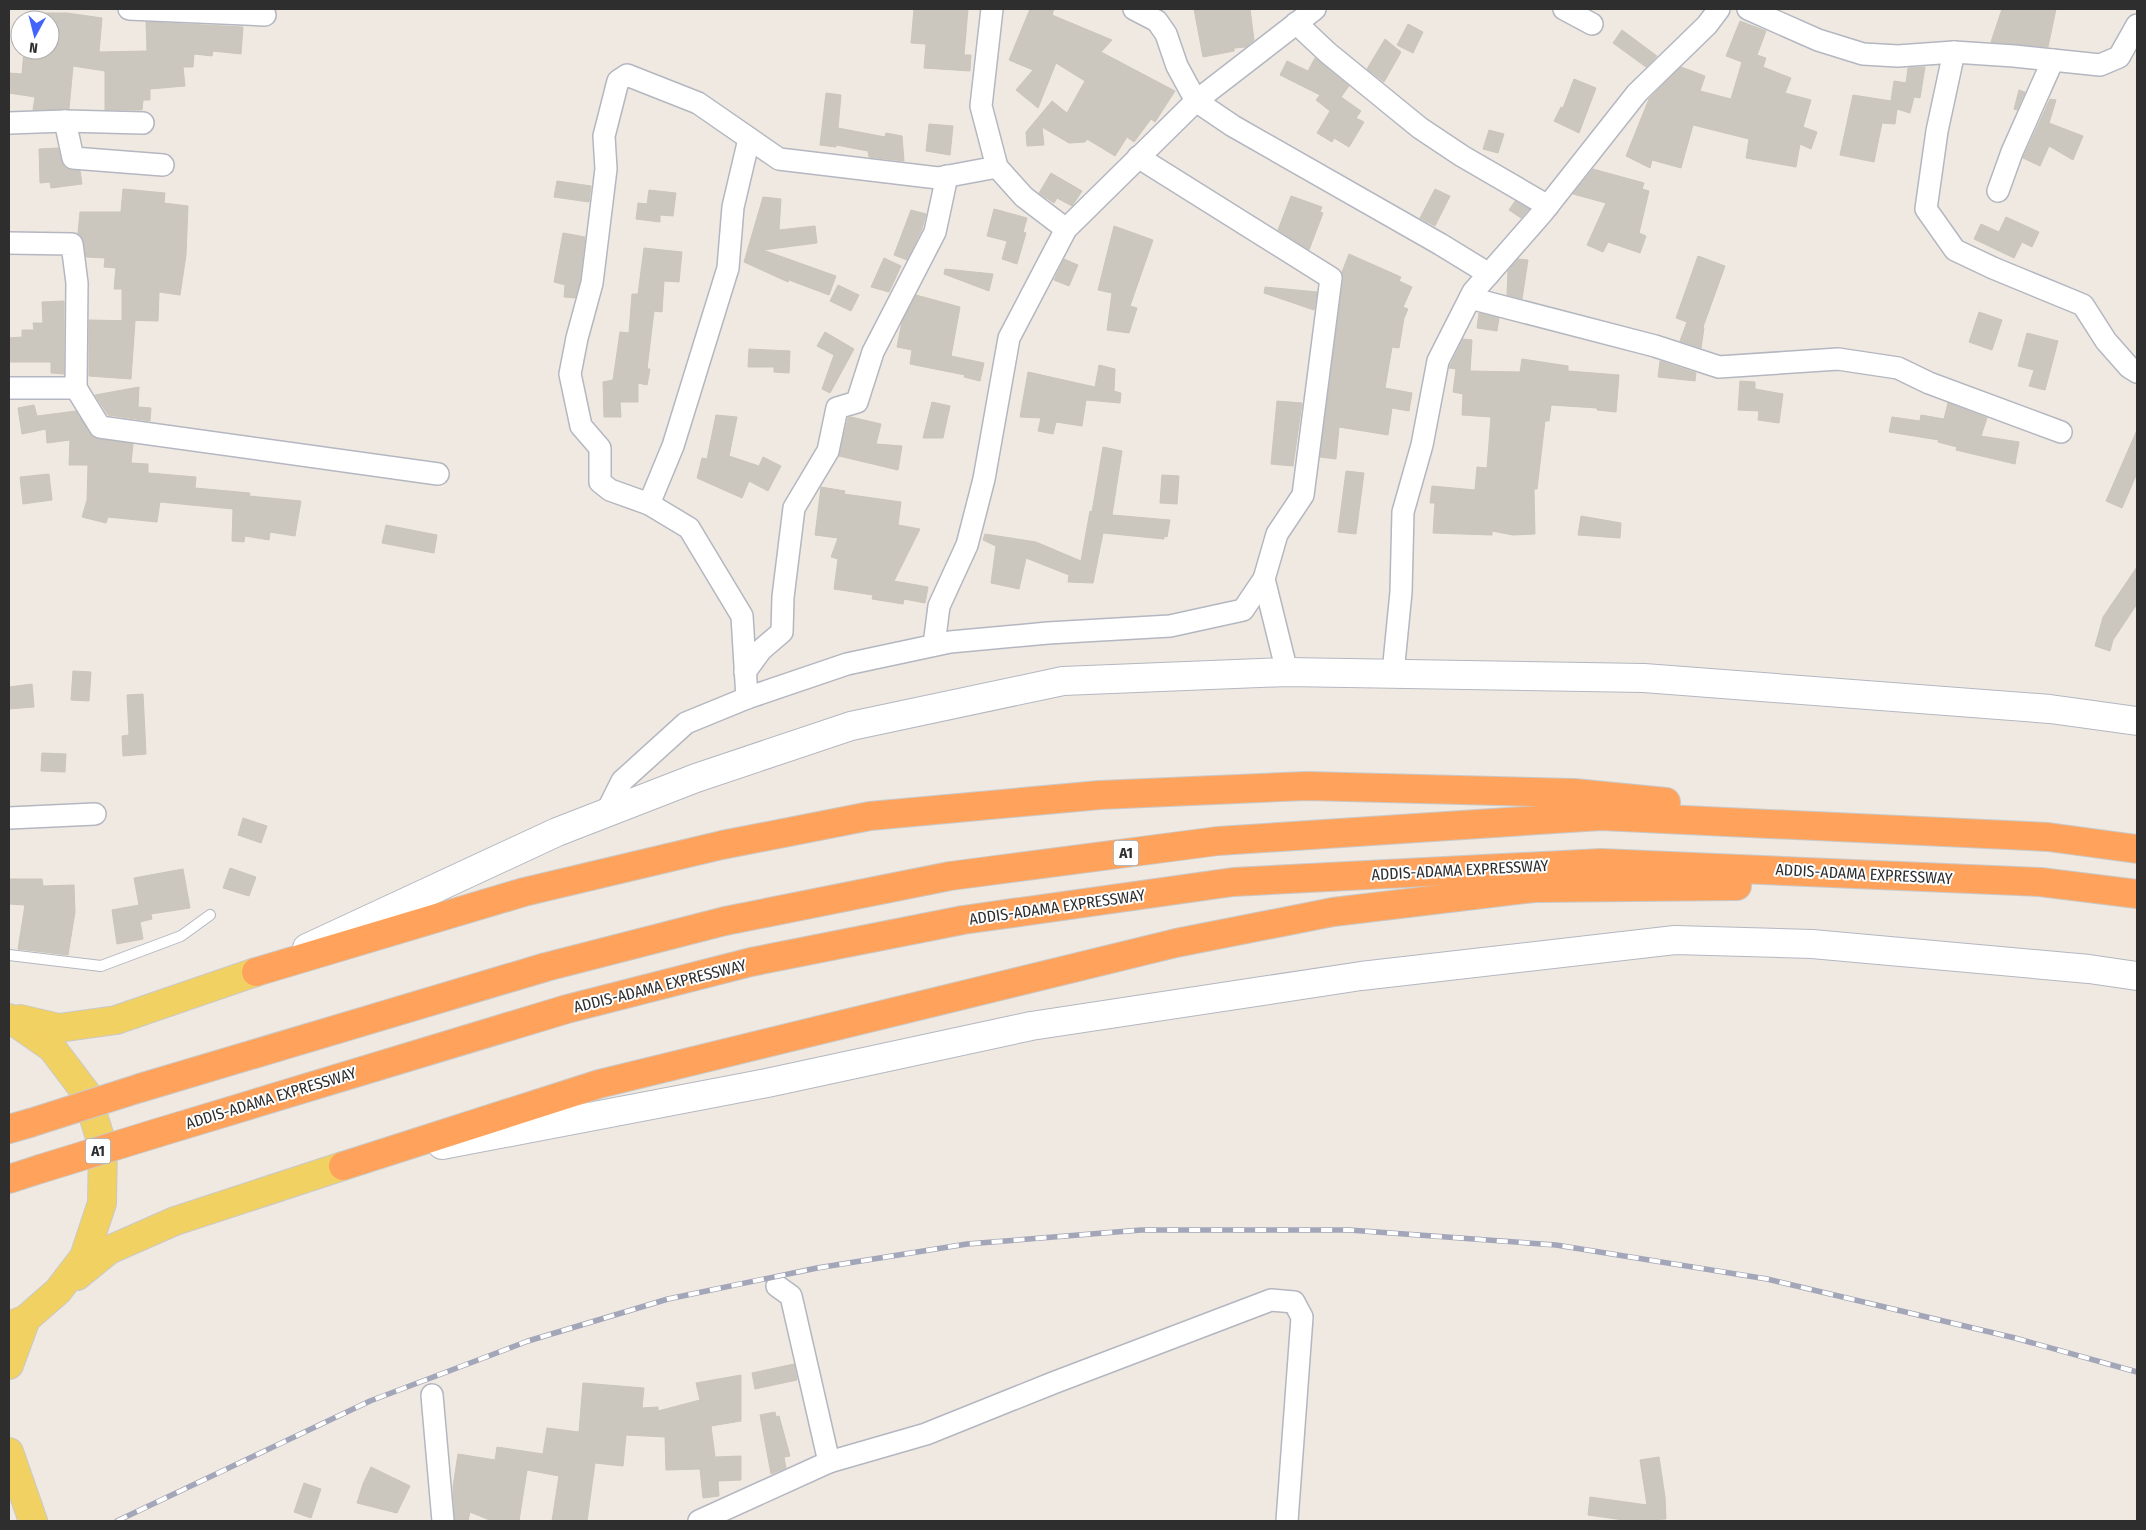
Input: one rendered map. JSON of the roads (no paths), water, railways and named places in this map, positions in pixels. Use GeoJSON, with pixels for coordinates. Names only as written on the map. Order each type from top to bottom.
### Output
{"type":"FeatureCollection","features":[{"type":"Feature","properties":{"kind":"highway"},"geometry":{"type":"LineString","coordinates":[[256,972],[524,892],[722,845],[870,816],[1100,795],[1307,786],[1574,793],[2048,837]]}},
{"type":"Feature","properties":{"kind":"highway","name":"A1"},"geometry":{"type":"LineString","coordinates":[[19,1126],[546,967],[725,921],[950,876],[1208,842],[1601,816],[2048,837],[2137,848]]}},
{"type":"Feature","properties":{"kind":"highway","name":"ADDIS-ADAMA EXPRESSWAY"},"geometry":{"type":"LineString","coordinates":[[9,1179],[567,1009],[751,962],[963,920],[1224,884],[1601,862],[2040,882],[2137,894]]}},
{"type":"Feature","properties":{"kind":"highway"},"geometry":{"type":"LineString","coordinates":[[343,1166],[599,1084],[1176,943],[1333,912],[1534,888],[2040,882]]}},
{"type":"Feature","properties":{"kind":"main road"},"geometry":{"type":"LineString","coordinates":[[9,1017],[59,1028],[116,1020],[256,972]]}},
{"type":"Feature","properties":{"kind":"main road"},"geometry":{"type":"LineString","coordinates":[[9,1017],[52,1048],[86,1093],[103,1147],[102,1203],[84,1257],[58,1291]]}},
{"type":"Feature","properties":{"kind":"main road"},"geometry":{"type":"LineString","coordinates":[[9,1365],[17,1323],[109,1250],[175,1221],[343,1166]]}},
{"type":"Feature","properties":{"kind":"main road"},"geometry":{"type":"LineString","coordinates":[[9,1452],[32,1521]]}},
{"type":"Feature","properties":{"kind":"street"},"geometry":{"type":"LineString","coordinates":[[128,9],[265,15]]}},
{"type":"Feature","properties":{"kind":"street"},"geometry":{"type":"LineString","coordinates":[[992,9],[981,106],[997,167],[1024,197],[1066,229]]}},
{"type":"Feature","properties":{"kind":"street"},"geometry":{"type":"LineString","coordinates":[[1134,9],[1157,21],[1166,34],[1177,66],[1196,101],[1233,126],[1489,274]]}},
{"type":"Feature","properties":{"kind":"street"},"geometry":{"type":"LineString","coordinates":[[934,645],[940,606],[967,545],[984,479],[1009,338],[1066,229],[1196,101],[1314,9]]}},
{"type":"Feature","properties":{"kind":"street"},"geometry":{"type":"LineString","coordinates":[[1564,9],[1592,24]]}},
{"type":"Feature","properties":{"kind":"street"},"geometry":{"type":"LineString","coordinates":[[1393,673],[1401,592],[1403,512],[1422,445],[1438,361],[1470,298],[1489,274],[1548,206],[1637,93],[1708,26],[1719,9]]}},
{"type":"Feature","properties":{"kind":"street"},"geometry":{"type":"LineString","coordinates":[[1748,9],[1818,40],[1863,54],[1898,56],[1954,52],[2100,66],[2119,57],[2137,25]]}},
{"type":"Feature","properties":{"kind":"street"},"geometry":{"type":"LineString","coordinates":[[1296,23],[1328,53],[1420,128],[1462,156],[1548,206]]}},
{"type":"Feature","properties":{"kind":"street"},"geometry":{"type":"LineString","coordinates":[[1954,52],[1936,132],[1926,209],[1956,250],[1993,268],[2083,305],[2106,341],[2129,367],[2137,372]]}},
{"type":"Feature","properties":{"kind":"street"},"geometry":{"type":"LineString","coordinates":[[1998,191],[2016,144],[2053,60]]}},
{"type":"Feature","properties":{"kind":"street"},"geometry":{"type":"LineString","coordinates":[[747,698],[742,616],[689,528],[649,504],[610,490],[600,482],[600,448],[581,426],[570,374],[577,338],[592,283],[606,169],[604,136],[618,81],[627,75],[698,104],[779,159],[938,178],[997,167]]}},
{"type":"Feature","properties":{"kind":"street"},"geometry":{"type":"LineString","coordinates":[[9,123],[65,121],[143,123]]}},
{"type":"Feature","properties":{"kind":"street"},"geometry":{"type":"LineString","coordinates":[[65,121],[73,158],[163,165]]}},
{"type":"Feature","properties":{"kind":"street"},"geometry":{"type":"LineString","coordinates":[[649,504],[673,446],[728,268],[733,207],[749,139]]}},
{"type":"Feature","properties":{"kind":"street"},"geometry":{"type":"LineString","coordinates":[[606,813],[622,781],[686,723],[747,698],[847,664],[950,642],[1048,633],[1170,626],[1243,610],[1264,579],[1277,534],[1303,495],[1331,278],[1138,158]]}},
{"type":"Feature","properties":{"kind":"street"},"geometry":{"type":"LineString","coordinates":[[745,672],[761,650],[782,632],[794,508],[828,451],[837,408],[857,402],[872,352],[935,232],[947,176]]}},
{"type":"Feature","properties":{"kind":"street"},"geometry":{"type":"LineString","coordinates":[[9,243],[72,244],[77,283],[76,388],[100,427],[438,474]]}},
{"type":"Feature","properties":{"kind":"street"},"geometry":{"type":"LineString","coordinates":[[1470,298],[1655,346],[1719,367],[1838,359],[1898,368],[1929,383],[2062,432]]}},
{"type":"Feature","properties":{"kind":"street"},"geometry":{"type":"LineString","coordinates":[[9,388],[76,388]]}},
{"type":"Feature","properties":{"kind":"street"},"geometry":{"type":"LineString","coordinates":[[1264,579],[1286,672]]}},
{"type":"Feature","properties":{"kind":"street"},"geometry":{"type":"LineString","coordinates":[[256,972],[557,832],[696,778],[851,726],[1063,681],[1286,672],[1644,678],[2050,708],[2137,721]]}},
{"type":"Feature","properties":{"kind":"street"},"geometry":{"type":"LineString","coordinates":[[9,818],[95,814]]}},
{"type":"Feature","properties":{"kind":"street"},"geometry":{"type":"LineString","coordinates":[[343,1166],[475,1138],[767,1083],[1031,1026],[1361,976],[1675,940],[1812,944],[2089,969],[2137,976]]}},
{"type":"Feature","properties":{"kind":"street"},"geometry":{"type":"LineString","coordinates":[[777,1286],[791,1296],[829,1462]]}},
{"type":"Feature","properties":{"kind":"street"},"geometry":{"type":"LineString","coordinates":[[699,1521],[829,1462],[926,1434],[1053,1382],[1271,1300],[1294,1302],[1302,1318],[1287,1521]]}},
{"type":"Feature","properties":{"kind":"street"},"geometry":{"type":"LineString","coordinates":[[432,1395],[443,1521]]}},
{"type":"Feature","properties":{"kind":"lane"},"geometry":{"type":"LineString","coordinates":[[9,955],[101,966],[181,936],[210,915]]}},
{"type":"Feature","properties":{"kind":"railway"},"geometry":{"type":"LineString","coordinates":[[117,1521],[370,1401],[528,1341],[668,1299],[817,1268],[967,1244],[1141,1230],[1349,1230],[1556,1245],[1767,1279],[2015,1338],[2137,1372]]}}]}
